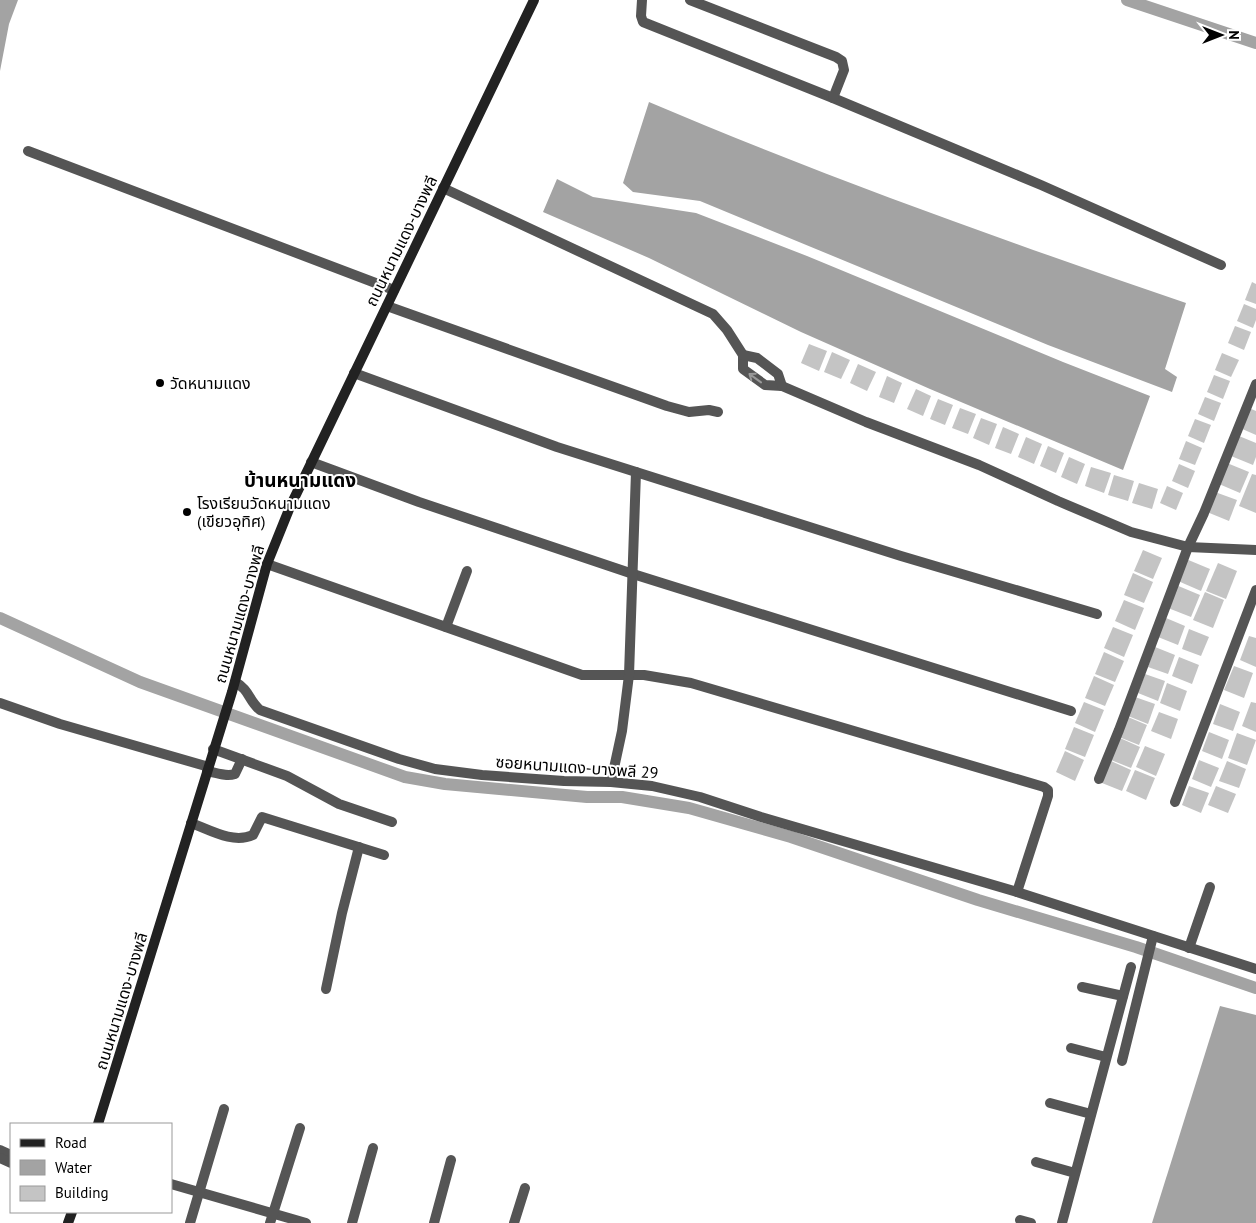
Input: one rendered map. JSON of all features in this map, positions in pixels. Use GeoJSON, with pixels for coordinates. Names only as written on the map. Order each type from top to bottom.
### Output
{"type":"FeatureCollection","features":[{"type":"Feature","properties":{"kind":"main road","name":"ถนนหนามแดง-บางพลี"},"geometry":{"type":"LineString","coordinates":[[98,1123],[233,687],[267,564],[311,462],[534,0]]}},
{"type":"Feature","properties":{"kind":"street"},"geometry":{"type":"LineString","coordinates":[[642,0],[644,22],[1041,185],[1221,265]]}},
{"type":"Feature","properties":{"kind":"street"},"geometry":{"type":"LineString","coordinates":[[690,0],[842,61],[844,70],[833,98]]}},
{"type":"Feature","properties":{"kind":"street"},"geometry":{"type":"LineString","coordinates":[[28,151],[394,290]]}},
{"type":"Feature","properties":{"kind":"street"},"geometry":{"type":"LineString","coordinates":[[443,188],[713,314],[727,330],[743,355],[744,369],[765,385],[782,386],[866,422],[979,465],[1132,532],[1188,547],[1256,550]]}},
{"type":"Feature","properties":{"kind":"street"},"geometry":{"type":"LineString","coordinates":[[387,306],[667,406],[689,412],[709,410],[718,412]]}},
{"type":"Feature","properties":{"kind":"street"},"geometry":{"type":"LineString","coordinates":[[743,355],[757,358],[778,374],[782,386]]}},
{"type":"Feature","properties":{"kind":"street"},"geometry":{"type":"LineString","coordinates":[[354,373],[558,447],[901,556],[1097,614]]}},
{"type":"Feature","properties":{"kind":"street"},"geometry":{"type":"LineString","coordinates":[[1099,779],[1188,547],[1204,513],[1256,384]]}},
{"type":"Feature","properties":{"kind":"street"},"geometry":{"type":"LineString","coordinates":[[311,462],[419,502],[633,574],[1071,710]]}},
{"type":"Feature","properties":{"kind":"street"},"geometry":{"type":"LineString","coordinates":[[611,782],[622,731],[629,675],[636,472]]}},
{"type":"Feature","properties":{"kind":"street"},"geometry":{"type":"LineString","coordinates":[[267,564],[582,675],[644,675],[691,683],[1044,787],[1048,790],[1048,796],[1017,892]]}},
{"type":"Feature","properties":{"kind":"street"},"geometry":{"type":"LineString","coordinates":[[446,627],[467,571]]}},
{"type":"Feature","properties":{"kind":"street"},"geometry":{"type":"LineString","coordinates":[[1175,802],[1256,590]]}},
{"type":"Feature","properties":{"kind":"street","name":"ซอยหนามแดง-บางพลี 29"},"geometry":{"type":"LineString","coordinates":[[233,687],[246,690],[252,703],[260,710],[434,769],[528,779],[611,782],[663,788],[700,797],[761,817],[1017,892],[1256,969]]}},
{"type":"Feature","properties":{"kind":"street"},"geometry":{"type":"LineString","coordinates":[[0,703],[60,724],[227,776],[235,774],[242,759]]}},
{"type":"Feature","properties":{"kind":"street"},"geometry":{"type":"LineString","coordinates":[[213,749],[296,780],[339,804],[392,822]]}},
{"type":"Feature","properties":{"kind":"street"},"geometry":{"type":"LineString","coordinates":[[191,823],[234,838],[245,839],[253,836],[262,817],[384,855]]}},
{"type":"Feature","properties":{"kind":"street"},"geometry":{"type":"LineString","coordinates":[[326,989],[342,913],[359,848]]}},
{"type":"Feature","properties":{"kind":"street"},"geometry":{"type":"LineString","coordinates":[[1189,948],[1210,887]]}},
{"type":"Feature","properties":{"kind":"street"},"geometry":{"type":"LineString","coordinates":[[1122,1061],[1153,936]]}},
{"type":"Feature","properties":{"kind":"street"},"geometry":{"type":"LineString","coordinates":[[1062,1223],[1131,966]]}},
{"type":"Feature","properties":{"kind":"street"},"geometry":{"type":"LineString","coordinates":[[1082,987],[1123,996]]}},
{"type":"Feature","properties":{"kind":"street"},"geometry":{"type":"LineString","coordinates":[[1071,1048],[1106,1057]]}},
{"type":"Feature","properties":{"kind":"street"},"geometry":{"type":"LineString","coordinates":[[1050,1103],[1091,1114]]}},
{"type":"Feature","properties":{"kind":"street"},"geometry":{"type":"LineString","coordinates":[[190,1223],[224,1108]]}},
{"type":"Feature","properties":{"kind":"street"},"geometry":{"type":"LineString","coordinates":[[272,1218],[300,1128]]}},
{"type":"Feature","properties":{"kind":"street"},"geometry":{"type":"LineString","coordinates":[[352,1223],[373,1148]]}},
{"type":"Feature","properties":{"kind":"street"},"geometry":{"type":"LineString","coordinates":[[434,1223],[451,1160]]}},
{"type":"Feature","properties":{"kind":"street"},"geometry":{"type":"LineString","coordinates":[[1036,1162],[1075,1173]]}},
{"type":"Feature","properties":{"kind":"street"},"geometry":{"type":"LineString","coordinates":[[172,1184],[200,1192],[272,1218],[306,1223]]}},
{"type":"Feature","properties":{"kind":"street"},"geometry":{"type":"LineString","coordinates":[[514,1223],[525,1188]]}},
{"type":"Feature","properties":{"kind":"street"},"geometry":{"type":"LineString","coordinates":[[1020,1220],[1031,1223]]}},
{"type":"Feature","properties":{"kind":"water"},"geometry":{"type":"Polygon","coordinates":[[[0,0],[18,0],[9,24],[0,71],[0,0]]]}},
{"type":"Feature","properties":{"kind":"water"},"geometry":{"type":"Polygon","coordinates":[[[649,102],[849,182],[1050,256],[1186,303],[1165,369],[1177,377],[1172,392],[1048,345],[700,201],[633,192],[623,183],[649,102]]]}},
{"type":"Feature","properties":{"kind":"water"},"geometry":{"type":"Polygon","coordinates":[[[557,179],[593,197],[696,213],[807,256],[1150,396],[1123,470],[930,389],[801,332],[649,258],[543,212],[557,179]]]}},
{"type":"Feature","properties":{"kind":"water"},"geometry":{"type":"Polygon","coordinates":[[[1220,1006],[1256,1015],[1256,1223],[1152,1223],[1220,1006]]]}},
{"type":"Feature","properties":{"kind":"building"},"geometry":{"type":"Polygon","coordinates":[[[1252,282],[1256,284],[1256,304],[1245,300],[1252,282]]]}},
{"type":"Feature","properties":{"kind":"building"},"geometry":{"type":"Polygon","coordinates":[[[1244,304],[1256,309],[1256,320],[1253,328],[1237,321],[1244,304]]]}},
{"type":"Feature","properties":{"kind":"building"},"geometry":{"type":"Polygon","coordinates":[[[1235,326],[1251,332],[1244,350],[1228,343],[1235,326]]]}},
{"type":"Feature","properties":{"kind":"building"},"geometry":{"type":"Polygon","coordinates":[[[809,344],[827,351],[819,371],[801,363],[809,344]]]}},
{"type":"Feature","properties":{"kind":"building"},"geometry":{"type":"Polygon","coordinates":[[[832,352],[850,360],[841,379],[824,372],[832,352]]]}},
{"type":"Feature","properties":{"kind":"building"},"geometry":{"type":"Polygon","coordinates":[[[1222,353],[1239,360],[1231,377],[1215,370],[1222,353]]]}},
{"type":"Feature","properties":{"kind":"building"},"geometry":{"type":"Polygon","coordinates":[[[858,364],[876,372],[867,391],[850,383],[858,364]]]}},
{"type":"Feature","properties":{"kind":"building"},"geometry":{"type":"Polygon","coordinates":[[[1214,375],[1230,381],[1223,399],[1207,392],[1214,375]]]}},
{"type":"Feature","properties":{"kind":"building"},"geometry":{"type":"Polygon","coordinates":[[[887,376],[902,383],[894,403],[879,397],[887,376]]]}},
{"type":"Feature","properties":{"kind":"building"},"geometry":{"type":"Polygon","coordinates":[[[916,389],[931,396],[923,416],[907,409],[916,389]]]}},
{"type":"Feature","properties":{"kind":"building"},"geometry":{"type":"Polygon","coordinates":[[[1205,397],[1221,403],[1214,421],[1198,414],[1205,397]]]}},
{"type":"Feature","properties":{"kind":"building"},"geometry":{"type":"Polygon","coordinates":[[[938,399],[953,405],[945,425],[930,419],[938,399]]]}},
{"type":"Feature","properties":{"kind":"building"},"geometry":{"type":"Polygon","coordinates":[[[960,408],[976,414],[968,434],[952,428],[960,408]]]}},
{"type":"Feature","properties":{"kind":"building"},"geometry":{"type":"Polygon","coordinates":[[[1249,408],[1256,411],[1256,435],[1240,428],[1249,408]]]}},
{"type":"Feature","properties":{"kind":"building"},"geometry":{"type":"Polygon","coordinates":[[[981,418],[997,424],[989,445],[973,438],[981,418]]]}},
{"type":"Feature","properties":{"kind":"building"},"geometry":{"type":"Polygon","coordinates":[[[1195,419],[1211,425],[1204,443],[1188,436],[1195,419]]]}},
{"type":"Feature","properties":{"kind":"building"},"geometry":{"type":"Polygon","coordinates":[[[1003,427],[1019,434],[1011,454],[995,448],[1003,427]]]}},
{"type":"Feature","properties":{"kind":"building"},"geometry":{"type":"Polygon","coordinates":[[[1239,436],[1256,443],[1256,457],[1253,465],[1231,456],[1239,436]]]}},
{"type":"Feature","properties":{"kind":"building"},"geometry":{"type":"Polygon","coordinates":[[[1026,437],[1042,444],[1034,464],[1018,457],[1026,437]]]}},
{"type":"Feature","properties":{"kind":"building"},"geometry":{"type":"Polygon","coordinates":[[[1186,441],[1202,448],[1195,465],[1179,459],[1186,441]]]}},
{"type":"Feature","properties":{"kind":"building"},"geometry":{"type":"Polygon","coordinates":[[[1048,446],[1064,453],[1056,473],[1040,466],[1048,446]]]}},
{"type":"Feature","properties":{"kind":"building"},"geometry":{"type":"Polygon","coordinates":[[[1069,457],[1085,464],[1077,484],[1061,477],[1069,457]]]}},
{"type":"Feature","properties":{"kind":"building"},"geometry":{"type":"Polygon","coordinates":[[[1227,463],[1249,472],[1240,493],[1219,484],[1227,463]]]}},
{"type":"Feature","properties":{"kind":"building"},"geometry":{"type":"Polygon","coordinates":[[[1179,464],[1195,471],[1188,488],[1172,481],[1179,464]]]}},
{"type":"Feature","properties":{"kind":"building"},"geometry":{"type":"Polygon","coordinates":[[[1091,467],[1111,473],[1104,493],[1085,486],[1091,467]]]}},
{"type":"Feature","properties":{"kind":"building"},"geometry":{"type":"Polygon","coordinates":[[[1252,474],[1256,475],[1256,513],[1239,506],[1252,474]]]}},
{"type":"Feature","properties":{"kind":"building"},"geometry":{"type":"Polygon","coordinates":[[[1114,475],[1134,481],[1128,501],[1108,495],[1114,475]]]}},
{"type":"Feature","properties":{"kind":"building"},"geometry":{"type":"Polygon","coordinates":[[[1139,483],[1158,489],[1152,509],[1132,503],[1139,483]]]}},
{"type":"Feature","properties":{"kind":"building"},"geometry":{"type":"Polygon","coordinates":[[[1167,486],[1183,493],[1176,510],[1160,503],[1167,486]]]}},
{"type":"Feature","properties":{"kind":"building"},"geometry":{"type":"Polygon","coordinates":[[[1215,492],[1237,500],[1229,521],[1207,512],[1215,492]]]}},
{"type":"Feature","properties":{"kind":"building"},"geometry":{"type":"Polygon","coordinates":[[[1143,550],[1162,558],[1153,579],[1134,571],[1143,550]]]}},
{"type":"Feature","properties":{"kind":"building"},"geometry":{"type":"Polygon","coordinates":[[[1186,559],[1210,569],[1201,591],[1178,581],[1186,559]]]}},
{"type":"Feature","properties":{"kind":"building"},"geometry":{"type":"Polygon","coordinates":[[[1218,563],[1237,571],[1226,599],[1206,591],[1218,563]]]}},
{"type":"Feature","properties":{"kind":"building"},"geometry":{"type":"Polygon","coordinates":[[[1133,573],[1153,582],[1144,603],[1124,595],[1133,573]]]}},
{"type":"Feature","properties":{"kind":"building"},"geometry":{"type":"Polygon","coordinates":[[[1176,585],[1200,595],[1191,617],[1168,608],[1176,585]]]}},
{"type":"Feature","properties":{"kind":"building"},"geometry":{"type":"Polygon","coordinates":[[[1205,592],[1224,600],[1213,628],[1193,620],[1205,592]]]}},
{"type":"Feature","properties":{"kind":"building"},"geometry":{"type":"Polygon","coordinates":[[[1124,600],[1144,608],[1135,630],[1115,621],[1124,600]]]}},
{"type":"Feature","properties":{"kind":"building"},"geometry":{"type":"Polygon","coordinates":[[[1166,618],[1185,626],[1178,645],[1158,637],[1166,618]]]}},
{"type":"Feature","properties":{"kind":"building"},"geometry":{"type":"Polygon","coordinates":[[[1113,627],[1133,635],[1124,657],[1104,648],[1113,627]]]}},
{"type":"Feature","properties":{"kind":"building"},"geometry":{"type":"Polygon","coordinates":[[[1189,629],[1209,637],[1201,656],[1182,649],[1189,629]]]}},
{"type":"Feature","properties":{"kind":"building"},"geometry":{"type":"Polygon","coordinates":[[[1249,636],[1256,638],[1256,667],[1240,660],[1249,636]]]}},
{"type":"Feature","properties":{"kind":"building"},"geometry":{"type":"Polygon","coordinates":[[[1155,647],[1175,655],[1168,674],[1148,667],[1155,647]]]}},
{"type":"Feature","properties":{"kind":"building"},"geometry":{"type":"Polygon","coordinates":[[[1104,652],[1124,661],[1115,682],[1095,674],[1104,652]]]}},
{"type":"Feature","properties":{"kind":"building"},"geometry":{"type":"Polygon","coordinates":[[[1179,657],[1199,665],[1192,684],[1172,676],[1179,657]]]}},
{"type":"Feature","properties":{"kind":"building"},"geometry":{"type":"Polygon","coordinates":[[[1234,666],[1253,673],[1244,698],[1224,690],[1234,666]]]}},
{"type":"Feature","properties":{"kind":"building"},"geometry":{"type":"Polygon","coordinates":[[[1145,674],[1165,681],[1158,701],[1138,693],[1145,674]]]}},
{"type":"Feature","properties":{"kind":"building"},"geometry":{"type":"Polygon","coordinates":[[[1094,676],[1114,685],[1105,706],[1085,698],[1094,676]]]}},
{"type":"Feature","properties":{"kind":"building"},"geometry":{"type":"Polygon","coordinates":[[[1167,683],[1187,691],[1180,711],[1160,703],[1167,683]]]}},
{"type":"Feature","properties":{"kind":"building"},"geometry":{"type":"Polygon","coordinates":[[[1135,697],[1155,704],[1148,724],[1128,716],[1135,697]]]}},
{"type":"Feature","properties":{"kind":"building"},"geometry":{"type":"Polygon","coordinates":[[[1084,702],[1104,710],[1095,732],[1075,723],[1084,702]]]}},
{"type":"Feature","properties":{"kind":"building"},"geometry":{"type":"Polygon","coordinates":[[[1251,702],[1256,703],[1256,732],[1242,726],[1251,702]]]}},
{"type":"Feature","properties":{"kind":"building"},"geometry":{"type":"Polygon","coordinates":[[[1220,704],[1240,712],[1233,731],[1213,724],[1220,704]]]}},
{"type":"Feature","properties":{"kind":"building"},"geometry":{"type":"Polygon","coordinates":[[[1159,712],[1178,719],[1171,739],[1151,731],[1159,712]]]}},
{"type":"Feature","properties":{"kind":"building"},"geometry":{"type":"Polygon","coordinates":[[[1128,717],[1147,725],[1139,745],[1119,737],[1128,717]]]}},
{"type":"Feature","properties":{"kind":"building"},"geometry":{"type":"Polygon","coordinates":[[[1074,727],[1094,735],[1085,757],[1065,749],[1074,727]]]}},
{"type":"Feature","properties":{"kind":"building"},"geometry":{"type":"Polygon","coordinates":[[[1209,732],[1229,740],[1222,759],[1202,751],[1209,732]]]}},
{"type":"Feature","properties":{"kind":"building"},"geometry":{"type":"Polygon","coordinates":[[[1237,733],[1256,740],[1247,765],[1228,758],[1237,733]]]}},
{"type":"Feature","properties":{"kind":"building"},"geometry":{"type":"Polygon","coordinates":[[[1120,738],[1140,747],[1131,768],[1111,760],[1120,738]]]}},
{"type":"Feature","properties":{"kind":"building"},"geometry":{"type":"Polygon","coordinates":[[[1145,746],[1165,754],[1156,776],[1136,767],[1145,746]]]}},
{"type":"Feature","properties":{"kind":"building"},"geometry":{"type":"Polygon","coordinates":[[[1065,751],[1084,760],[1075,781],[1056,772],[1065,751]]]}},
{"type":"Feature","properties":{"kind":"building"},"geometry":{"type":"Polygon","coordinates":[[[1199,760],[1219,768],[1211,787],[1192,779],[1199,760]]]}},
{"type":"Feature","properties":{"kind":"building"},"geometry":{"type":"Polygon","coordinates":[[[1111,761],[1131,770],[1122,791],[1102,783],[1111,761]]]}},
{"type":"Feature","properties":{"kind":"building"},"geometry":{"type":"Polygon","coordinates":[[[1227,761],[1246,769],[1239,788],[1219,781],[1227,761]]]}},
{"type":"Feature","properties":{"kind":"building"},"geometry":{"type":"Polygon","coordinates":[[[1135,770],[1155,778],[1146,800],[1126,791],[1135,770]]]}},
{"type":"Feature","properties":{"kind":"building"},"geometry":{"type":"Polygon","coordinates":[[[1189,786],[1209,793],[1201,813],[1182,805],[1189,786]]]}},
{"type":"Feature","properties":{"kind":"building"},"geometry":{"type":"Polygon","coordinates":[[[1216,786],[1236,794],[1228,813],[1208,805],[1216,786]]]}},
{"type":"Feature","properties":{"kind":"waterway"},"geometry":{"type":"LineString","coordinates":[[1127,0],[1256,43]]}},
{"type":"Feature","properties":{"kind":"waterway"},"geometry":{"type":"LineString","coordinates":[[0,618],[140,682],[405,777],[445,784],[587,797],[622,797],[689,808],[791,837],[978,900],[1136,947],[1256,988]]}},
{"type":"Feature","properties":{"kind":"place","name":"วัดหนามแดง"},"geometry":{"type":"Point","coordinates":[160,383]}},
{"type":"Feature","properties":{"kind":"place","name":"โรงเรียนวัดหนามแดง (เขียวอุทิศ)"},"geometry":{"type":"Point","coordinates":[187,512]}},
{"type":"Feature","properties":{"kind":"district","name":"บ้านหนามแดง"},"geometry":{"type":"Point","coordinates":[300,480]}}]}
